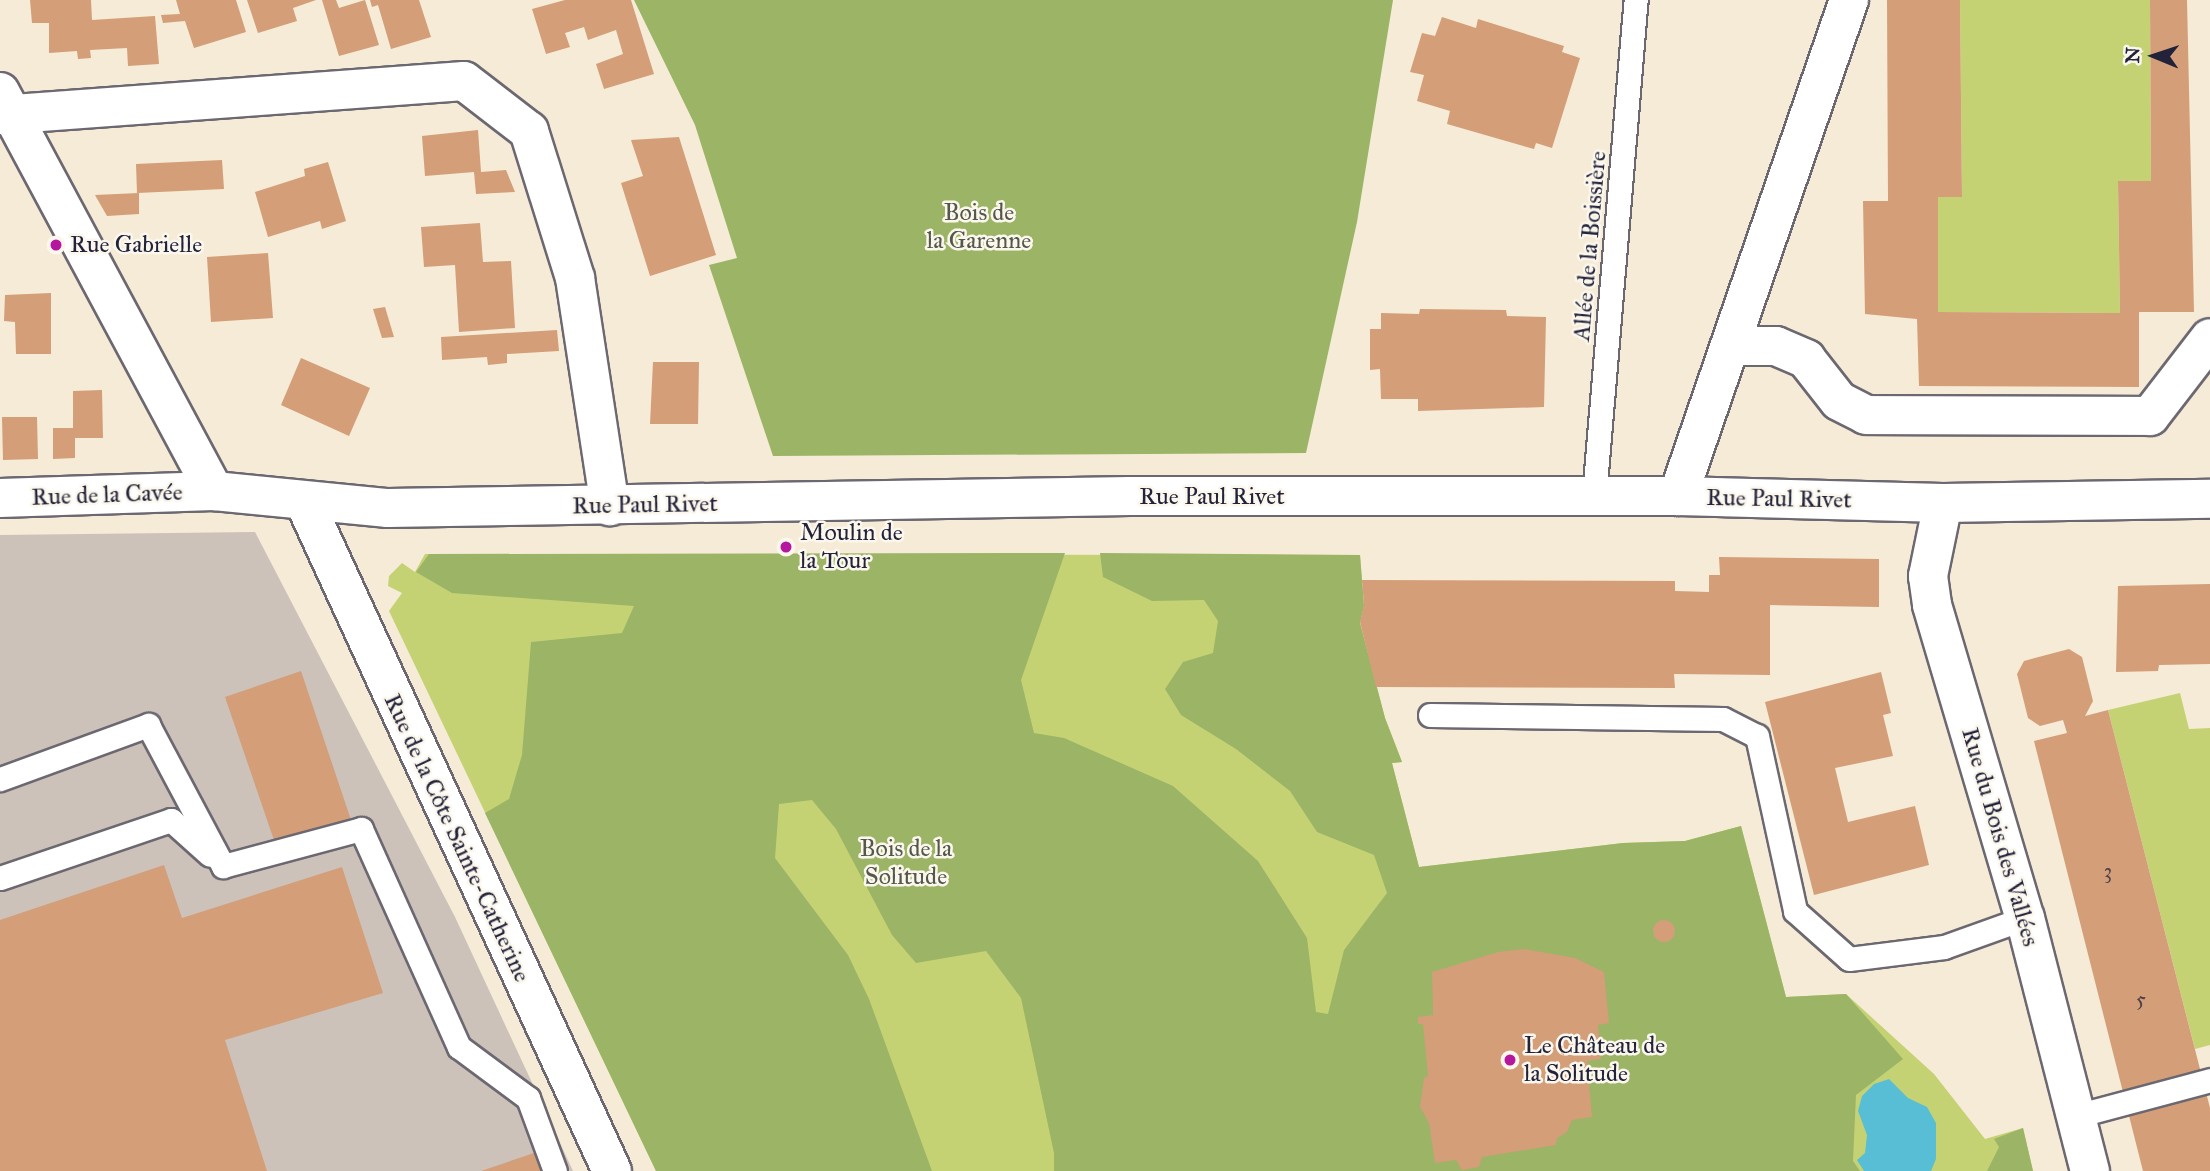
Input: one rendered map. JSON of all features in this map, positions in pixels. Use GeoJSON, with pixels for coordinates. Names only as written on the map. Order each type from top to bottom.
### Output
{"type":"FeatureCollection","features":[{"type":"Feature","properties":{"kind":"street"},"geometry":{"type":"LineString","coordinates":[[1678,496],[1849,0]]}},
{"type":"Feature","properties":{"kind":"street"},"geometry":{"type":"LineString","coordinates":[[215,491],[4,107],[464,81],[529,131],[575,278],[610,506]]}},
{"type":"Feature","properties":{"kind":"street"},"geometry":{"type":"LineString","coordinates":[[1731,346],[1776,346],[1807,359],[1839,401],[1866,415],[2150,416],[2210,338]]}},
{"type":"Feature","properties":{"kind":"street","name":"Rue Paul Rivet"},"geometry":{"type":"LineString","coordinates":[[215,491],[305,503],[388,508],[1130,496],[1678,496],[1943,503],[2210,499]]}},
{"type":"Feature","properties":{"kind":"street","name":"Rue de la Cavée"},"geometry":{"type":"LineString","coordinates":[[0,498],[215,491]]}},
{"type":"Feature","properties":{"kind":"street","name":"Rue de la Côte Sainte-Catherine"},"geometry":{"type":"LineString","coordinates":[[305,503],[612,1171]]}},
{"type":"Feature","properties":{"kind":"street","name":"Rue du Bois des Vallées"},"geometry":{"type":"LineString","coordinates":[[1943,503],[1928,576],[1932,605],[2025,918],[2090,1171]]}},
{"type":"Feature","properties":{"kind":"lane","name":"Allée de la Boissière"},"geometry":{"type":"LineString","coordinates":[[1594,496],[1636,0]]}},
{"type":"Feature","properties":{"kind":"lane"},"geometry":{"type":"LineString","coordinates":[[1430,715],[1723,719],[1757,736],[1795,911],[1849,959],[1944,947],[2025,918]]}},
{"type":"Feature","properties":{"kind":"lane"},"geometry":{"type":"LineString","coordinates":[[0,779],[148,725],[223,866]]}},
{"type":"Feature","properties":{"kind":"lane"},"geometry":{"type":"LineString","coordinates":[[0,878],[172,820],[223,866]]}},
{"type":"Feature","properties":{"kind":"lane"},"geometry":{"type":"LineString","coordinates":[[223,866],[361,830],[459,1047],[527,1098],[555,1171]]}},
{"type":"Feature","properties":{"kind":"lane"},"geometry":{"type":"LineString","coordinates":[[2076,1116],[2210,1080]]}},
{"type":"Feature","properties":{"kind":"shaded area"},"geometry":{"type":"Polygon","coordinates":[[[255,532],[455,917],[573,1171],[0,1171],[0,535],[255,532]]]}},
{"type":"Feature","properties":{"kind":"green space","name":"Bois de la Garenne"},"geometry":{"type":"Polygon","coordinates":[[[634,0],[1393,0],[1357,222],[1306,453],[773,456],[709,265],[737,258],[695,125],[634,0]]]}},
{"type":"Feature","properties":{"kind":"green space"},"geometry":{"type":"Polygon","coordinates":[[[1960,0],[2150,0],[2151,181],[2118,181],[2120,313],[1938,312],[1938,197],[1962,197],[1960,0]]]}},
{"type":"Feature","properties":{"kind":"green space","name":"Bois de la Solitude"},"geometry":{"type":"Polygon","coordinates":[[[1065,553],[1021,680],[1034,733],[1064,738],[1173,786],[1258,861],[1307,938],[1316,1012],[1328,1014],[1344,950],[1387,893],[1374,855],[1317,832],[1290,791],[1236,749],[1181,715],[1165,689],[1183,662],[1213,653],[1218,621],[1204,600],[1152,601],[1103,577],[1100,553],[1360,555],[1364,606],[1360,623],[1385,718],[1402,762],[1392,763],[1419,867],[1623,843],[1685,841],[1741,826],[1786,997],[1846,994],[1903,1059],[1856,1095],[1853,1161],[1860,1171],[1054,1171],[1054,1153],[1021,998],[986,951],[916,963],[892,935],[836,829],[812,800],[779,804],[775,858],[848,955],[869,999],[932,1171],[656,1171],[485,813],[509,799],[522,755],[531,642],[622,633],[634,606],[452,593],[416,572],[429,554],[1065,553]]]}},
{"type":"Feature","properties":{"kind":"green space","name":"Bois de la Solitude"},"geometry":{"type":"Polygon","coordinates":[[[425,554],[1360,555],[1364,606],[1360,623],[1385,718],[1402,762],[1392,763],[1419,867],[1623,843],[1685,841],[1741,826],[1786,997],[1846,994],[1934,1074],[1985,1139],[2023,1128],[2033,1171],[656,1171],[389,611],[402,593],[388,586],[389,576],[402,563],[415,572],[425,554]]]}},
{"type":"Feature","properties":{"kind":"green space"},"geometry":{"type":"Polygon","coordinates":[[[2180,693],[2189,729],[2210,728],[2210,1045],[2195,1049],[2108,710],[2180,693]]]}},
{"type":"Feature","properties":{"kind":"green space"},"geometry":{"type":"Polygon","coordinates":[[[2023,1128],[2033,1171],[1987,1171],[1999,1147],[1994,1139],[2023,1128]]]}},
{"type":"Feature","properties":{"kind":"water"},"geometry":{"type":"Polygon","coordinates":[[[1889,1079],[1908,1098],[1927,1107],[1936,1123],[1936,1159],[1931,1171],[1864,1171],[1857,1160],[1865,1153],[1867,1135],[1858,1111],[1862,1096],[1874,1084],[1889,1079]]]}},
{"type":"Feature","properties":{"kind":"building"},"geometry":{"type":"Polygon","coordinates":[[[30,0],[91,0],[92,20],[155,16],[159,64],[128,66],[127,48],[90,50],[91,58],[78,59],[77,51],[49,53],[49,23],[32,23],[30,0]]]}},
{"type":"Feature","properties":{"kind":"building"},"geometry":{"type":"Polygon","coordinates":[[[176,0],[236,0],[246,32],[194,48],[185,21],[163,23],[161,15],[180,14],[176,0]]]}},
{"type":"Feature","properties":{"kind":"building"},"geometry":{"type":"Polygon","coordinates":[[[247,0],[316,0],[293,8],[297,21],[258,33],[247,0]]]}},
{"type":"Feature","properties":{"kind":"building"},"geometry":{"type":"Polygon","coordinates":[[[322,0],[336,0],[339,8],[365,0],[379,45],[339,56],[322,0]]]}},
{"type":"Feature","properties":{"kind":"building"},"geometry":{"type":"Polygon","coordinates":[[[370,0],[419,0],[431,37],[391,49],[378,5],[372,7],[370,0]]]}},
{"type":"Feature","properties":{"kind":"building"},"geometry":{"type":"Polygon","coordinates":[[[565,0],[631,0],[654,74],[604,89],[596,64],[623,54],[616,30],[588,40],[584,27],[565,33],[570,47],[546,54],[532,9],[565,0]]]}},
{"type":"Feature","properties":{"kind":"building"},"geometry":{"type":"Polygon","coordinates":[[[1887,0],[1960,0],[1962,197],[1938,197],[1938,312],[2120,313],[2118,181],[2151,181],[2150,0],[2187,0],[2194,312],[2139,312],[2139,387],[1919,386],[1917,319],[1865,314],[1863,201],[1888,201],[1887,0]]]}},
{"type":"Feature","properties":{"kind":"building"},"geometry":{"type":"Polygon","coordinates":[[[1442,17],[1476,28],[1478,19],[1564,46],[1562,52],[1580,58],[1552,148],[1536,143],[1534,149],[1447,124],[1450,111],[1417,101],[1424,75],[1410,72],[1422,33],[1435,36],[1442,17]]]}},
{"type":"Feature","properties":{"kind":"building"},"geometry":{"type":"Polygon","coordinates":[[[478,130],[481,172],[506,170],[515,192],[476,194],[474,172],[425,176],[422,136],[478,130]]]}},
{"type":"Feature","properties":{"kind":"building"},"geometry":{"type":"Polygon","coordinates":[[[679,137],[716,255],[650,276],[621,183],[643,176],[631,140],[679,137]]]}},
{"type":"Feature","properties":{"kind":"building"},"geometry":{"type":"Polygon","coordinates":[[[222,160],[224,189],[137,193],[136,164],[222,160]]]}},
{"type":"Feature","properties":{"kind":"building"},"geometry":{"type":"Polygon","coordinates":[[[328,162],[346,221],[322,229],[320,221],[268,237],[255,192],[305,176],[304,169],[328,162]]]}},
{"type":"Feature","properties":{"kind":"building"},"geometry":{"type":"Polygon","coordinates":[[[139,193],[139,214],[107,216],[95,195],[139,193]]]}},
{"type":"Feature","properties":{"kind":"building"},"geometry":{"type":"Polygon","coordinates":[[[480,223],[483,262],[511,261],[515,328],[459,332],[455,265],[424,267],[421,227],[480,223]]]}},
{"type":"Feature","properties":{"kind":"building"},"geometry":{"type":"Polygon","coordinates":[[[268,253],[273,318],[211,322],[207,257],[268,253]]]}},
{"type":"Feature","properties":{"kind":"building"},"geometry":{"type":"Polygon","coordinates":[[[51,293],[51,354],[16,354],[15,322],[4,321],[5,295],[51,293]]]}},
{"type":"Feature","properties":{"kind":"building"},"geometry":{"type":"Polygon","coordinates":[[[385,307],[394,337],[382,338],[373,309],[385,307]]]}},
{"type":"Feature","properties":{"kind":"building"},"geometry":{"type":"Polygon","coordinates":[[[1420,309],[1506,310],[1507,316],[1546,317],[1544,407],[1418,411],[1418,399],[1381,399],[1380,369],[1370,370],[1370,329],[1381,329],[1381,313],[1419,314],[1420,309]]]}},
{"type":"Feature","properties":{"kind":"building"},"geometry":{"type":"Polygon","coordinates":[[[557,330],[559,351],[507,354],[507,363],[488,365],[487,357],[442,360],[441,337],[557,330]]]}},
{"type":"Feature","properties":{"kind":"building"},"geometry":{"type":"Polygon","coordinates":[[[301,358],[370,388],[349,436],[281,405],[301,358]]]}},
{"type":"Feature","properties":{"kind":"building"},"geometry":{"type":"Polygon","coordinates":[[[653,362],[699,362],[698,424],[650,424],[653,362]]]}},
{"type":"Feature","properties":{"kind":"building"},"geometry":{"type":"Polygon","coordinates":[[[102,390],[103,438],[75,438],[75,458],[53,459],[53,428],[73,428],[73,391],[102,390]]]}},
{"type":"Feature","properties":{"kind":"building"},"geometry":{"type":"Polygon","coordinates":[[[2,417],[37,417],[38,459],[3,460],[2,417]]]}},
{"type":"Feature","properties":{"kind":"building"},"geometry":{"type":"Polygon","coordinates":[[[1719,557],[1879,559],[1879,607],[1770,605],[1770,675],[1674,674],[1675,688],[1376,687],[1360,622],[1364,605],[1362,580],[1675,581],[1675,591],[1709,592],[1709,575],[1720,575],[1719,557]]]}},
{"type":"Feature","properties":{"kind":"building"},"geometry":{"type":"Polygon","coordinates":[[[2210,584],[2210,664],[2159,665],[2158,671],[2116,672],[2118,586],[2210,584]]]}},
{"type":"Feature","properties":{"kind":"building"},"geometry":{"type":"Polygon","coordinates":[[[2069,649],[2082,657],[2093,701],[2085,716],[2108,710],[2210,1108],[2210,1171],[2143,1171],[2034,741],[2067,733],[2063,720],[2040,726],[2028,718],[2017,674],[2024,661],[2069,649]]]}},
{"type":"Feature","properties":{"kind":"building"},"geometry":{"type":"Polygon","coordinates":[[[301,671],[351,820],[276,846],[225,697],[301,671]]]}},
{"type":"Feature","properties":{"kind":"building"},"geometry":{"type":"Polygon","coordinates":[[[1881,672],[1891,713],[1883,715],[1893,756],[1835,768],[1848,822],[1915,806],[1929,865],[1814,895],[1765,702],[1881,672]]]}},
{"type":"Feature","properties":{"kind":"building"},"geometry":{"type":"Polygon","coordinates":[[[164,865],[182,918],[342,867],[383,993],[225,1040],[267,1171],[0,1171],[0,920],[164,865]]]}},
{"type":"Feature","properties":{"kind":"building"},"geometry":{"type":"Polygon","coordinates":[[[1664,920],[1672,923],[1675,931],[1672,939],[1664,942],[1656,939],[1653,931],[1656,923],[1664,920]]]}},
{"type":"Feature","properties":{"kind":"building","name":"Le Château de la Solitude"},"geometry":{"type":"Polygon","coordinates":[[[1524,949],[1575,958],[1604,972],[1609,1023],[1598,1025],[1601,1059],[1587,1061],[1592,1117],[1572,1120],[1567,1132],[1557,1138],[1556,1145],[1482,1157],[1479,1167],[1462,1170],[1456,1160],[1435,1163],[1429,1123],[1420,1107],[1424,1078],[1428,1076],[1423,1024],[1418,1024],[1418,1017],[1433,1015],[1432,972],[1498,952],[1524,949]]]}},
{"type":"Feature","properties":{"kind":"building"},"geometry":{"type":"Polygon","coordinates":[[[537,1152],[543,1171],[481,1171],[537,1152]]]}},
{"type":"Feature","properties":{"kind":"place","name":"Rue Gabrielle"},"geometry":{"type":"Point","coordinates":[56,245]}},
{"type":"Feature","properties":{"kind":"place","name":"Moulin de la Tour"},"geometry":{"type":"Point","coordinates":[786,547]}},
{"type":"Feature","properties":{"kind":"place","name":"Le Château de la Solitude"},"geometry":{"type":"Point","coordinates":[1510,1060]}}]}
